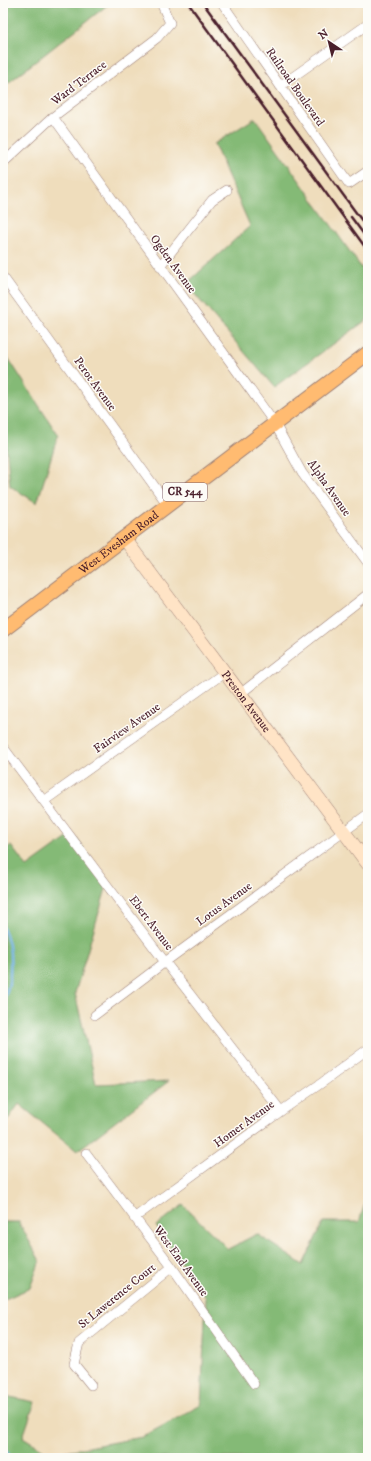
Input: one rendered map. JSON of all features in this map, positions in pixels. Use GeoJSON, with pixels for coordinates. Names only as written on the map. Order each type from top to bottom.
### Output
{"type":"FeatureCollection","features":[{"type":"Feature","properties":{"kind":"main road","name":"West Evesham Road"},"geometry":{"type":"LineString","coordinates":[[3,630],[368,353]]}},
{"type":"Feature","properties":{"kind":"street","name":"Ward Terrace"},"geometry":{"type":"LineString","coordinates":[[3,163],[53,117],[157,38],[170,23],[161,3]]}},
{"type":"Feature","properties":{"kind":"street","name":"Railroad Boulevard"},"geometry":{"type":"LineString","coordinates":[[222,3],[349,184],[368,171]]}},
{"type":"Feature","properties":{"kind":"street"},"geometry":{"type":"LineString","coordinates":[[280,86],[368,24]]}},
{"type":"Feature","properties":{"kind":"street","name":"Ogden Avenue"},"geometry":{"type":"LineString","coordinates":[[53,117],[275,424]]}},
{"type":"Feature","properties":{"kind":"street"},"geometry":{"type":"LineString","coordinates":[[160,266],[212,200],[227,190]]}},
{"type":"Feature","properties":{"kind":"street","name":"Perot Avenue"},"geometry":{"type":"LineString","coordinates":[[3,277],[168,505]]}},
{"type":"Feature","properties":{"kind":"street","name":"Alpha Avenue"},"geometry":{"type":"LineString","coordinates":[[275,424],[302,473],[368,563]]}},
{"type":"Feature","properties":{"kind":"street","name":"Preston Avenue"},"geometry":{"type":"LineString","coordinates":[[124,538],[368,864]]}},
{"type":"Feature","properties":{"kind":"street"},"geometry":{"type":"LineString","coordinates":[[240,694],[368,594]]}},
{"type":"Feature","properties":{"kind":"street","name":"Fairview Avenue"},"geometry":{"type":"LineString","coordinates":[[44,801],[224,673]]}},
{"type":"Feature","properties":{"kind":"street","name":"Ebert Avenue"},"geometry":{"type":"LineString","coordinates":[[3,748],[165,962],[281,1111]]}},
{"type":"Feature","properties":{"kind":"street","name":"Lotus Avenue"},"geometry":{"type":"LineString","coordinates":[[96,1016],[165,962],[368,814]]}},
{"type":"Feature","properties":{"kind":"street","name":"Homer Avenue"},"geometry":{"type":"LineString","coordinates":[[134,1218],[368,1049]]}},
{"type":"Feature","properties":{"kind":"street","name":"West End Avenue"},"geometry":{"type":"LineString","coordinates":[[86,1153],[172,1267],[254,1384]]}},
{"type":"Feature","properties":{"kind":"street","name":"St Lawerence Court"},"geometry":{"type":"LineString","coordinates":[[92,1385],[74,1364],[79,1342],[172,1267]]}},
{"type":"Feature","properties":{"kind":"green space"},"geometry":{"type":"Polygon","coordinates":[[[3,3],[110,3],[3,87],[3,3]]]}},
{"type":"Feature","properties":{"kind":"green space"},"geometry":{"type":"Polygon","coordinates":[[[255,118],[368,277],[368,319],[274,387],[186,284],[250,226],[214,144],[255,118]]]}},
{"type":"Feature","properties":{"kind":"green space"},"geometry":{"type":"Polygon","coordinates":[[[3,350],[58,435],[37,503],[10,486],[6,444],[3,440],[3,350]]]}},
{"type":"Feature","properties":{"kind":"green space"},"geometry":{"type":"Polygon","coordinates":[[[73,834],[108,882],[75,993],[96,1084],[169,1081],[77,1151],[19,1104],[3,1126],[3,849],[11,846],[27,867],[73,834]]]}},
{"type":"Feature","properties":{"kind":"green space"},"geometry":{"type":"Polygon","coordinates":[[[368,1194],[368,1458],[3,1458],[3,1394],[5,1396],[35,1402],[23,1437],[50,1454],[142,1437],[201,1405],[206,1298],[156,1226],[183,1205],[228,1249],[257,1234],[303,1265],[323,1222],[359,1222],[368,1194]]]}},
{"type":"Feature","properties":{"kind":"green space"},"geometry":{"type":"Polygon","coordinates":[[[3,1222],[19,1222],[40,1261],[30,1288],[3,1300],[3,1222]]]}},
{"type":"Feature","properties":{"kind":"waterway"},"geometry":{"type":"LineString","coordinates":[[3,928],[9,944],[10,954],[9,984],[3,1000]]}},
{"type":"Feature","properties":{"kind":"waterway"},"geometry":{"type":"LineString","coordinates":[[3,1448],[12,1458]]}},
{"type":"Feature","properties":{"kind":"railway"},"geometry":{"type":"LineString","coordinates":[[188,3],[368,251]]}},
{"type":"Feature","properties":{"kind":"railway"},"geometry":{"type":"LineString","coordinates":[[203,3],[368,229]]}},
{"type":"Feature","properties":{"kind":"railway"},"geometry":{"type":"LineString","coordinates":[[351,217],[368,240]]}}]}
